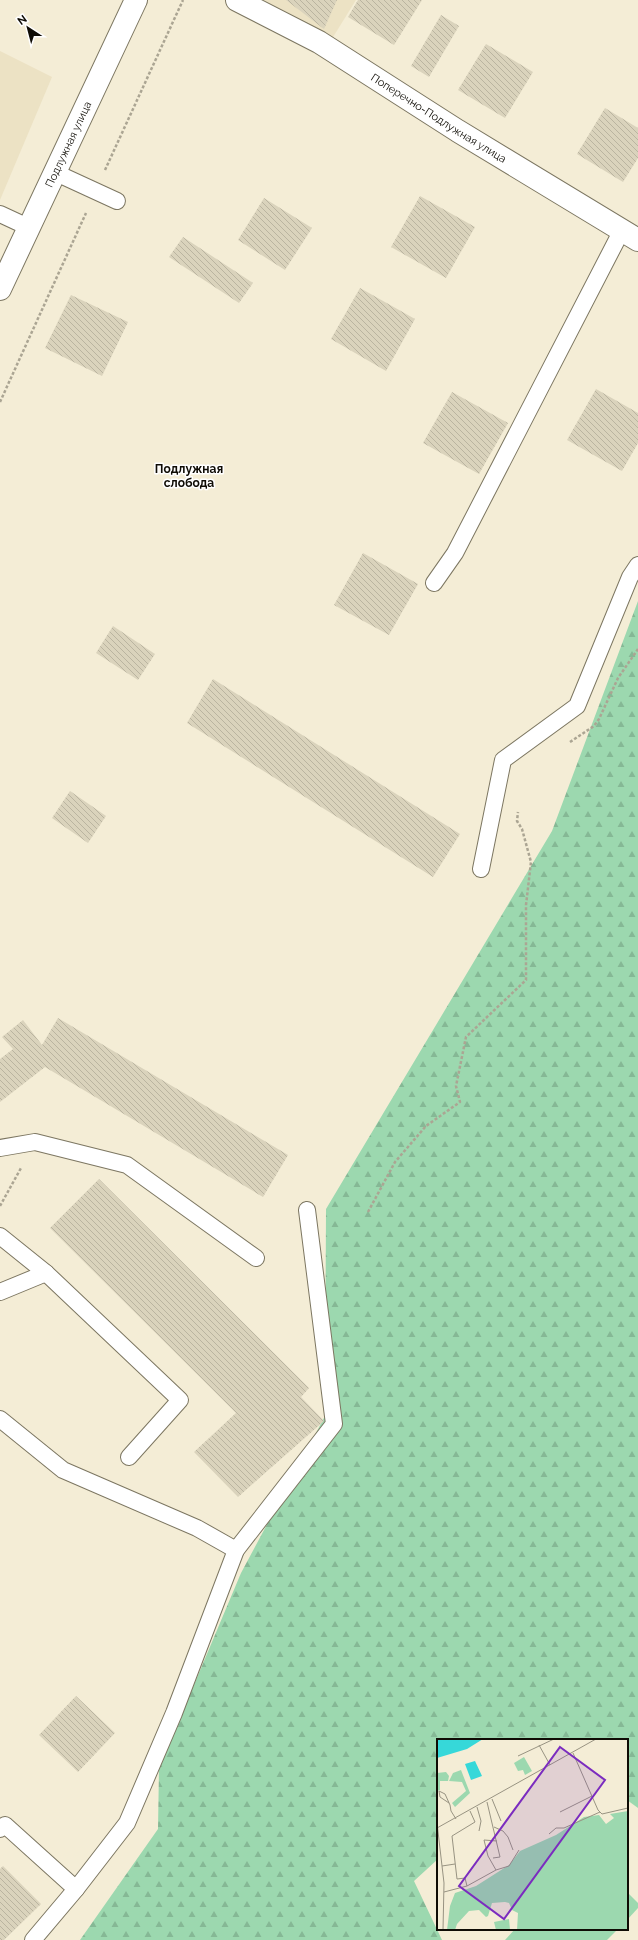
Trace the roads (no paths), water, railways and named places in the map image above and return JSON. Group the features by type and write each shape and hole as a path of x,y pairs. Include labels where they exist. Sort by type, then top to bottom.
{"street":[{"name":"Подлужная улица","path":"0,289 136,0"},
{"name":"Поперечно-Подлужная улица","path":"237,0 319,42 458,131 630,235"}],"lane":[{"path":"54,172 117,201"},
{"path":"0,214 28,227"},
{"path":"434,583 455,553 630,235"},
{"path":"481,869 503,760 577,706 630,577 638,565"},
{"path":"0,1148 36,1142 127,1165 256,1258"},
{"path":"33,1940 76,1889 127,1823 174,1713 236,1550 334,1424 307,1210"},
{"path":"0,1236 46,1273 180,1400 129,1457"},
{"path":"0,1292 46,1273"},
{"path":"0,1419 63,1470 197,1528 236,1550"},
{"path":"0,1829 5,1824 76,1889"}],"district":[{"name":"Подлужная слобода","path":"189,476"}]}
